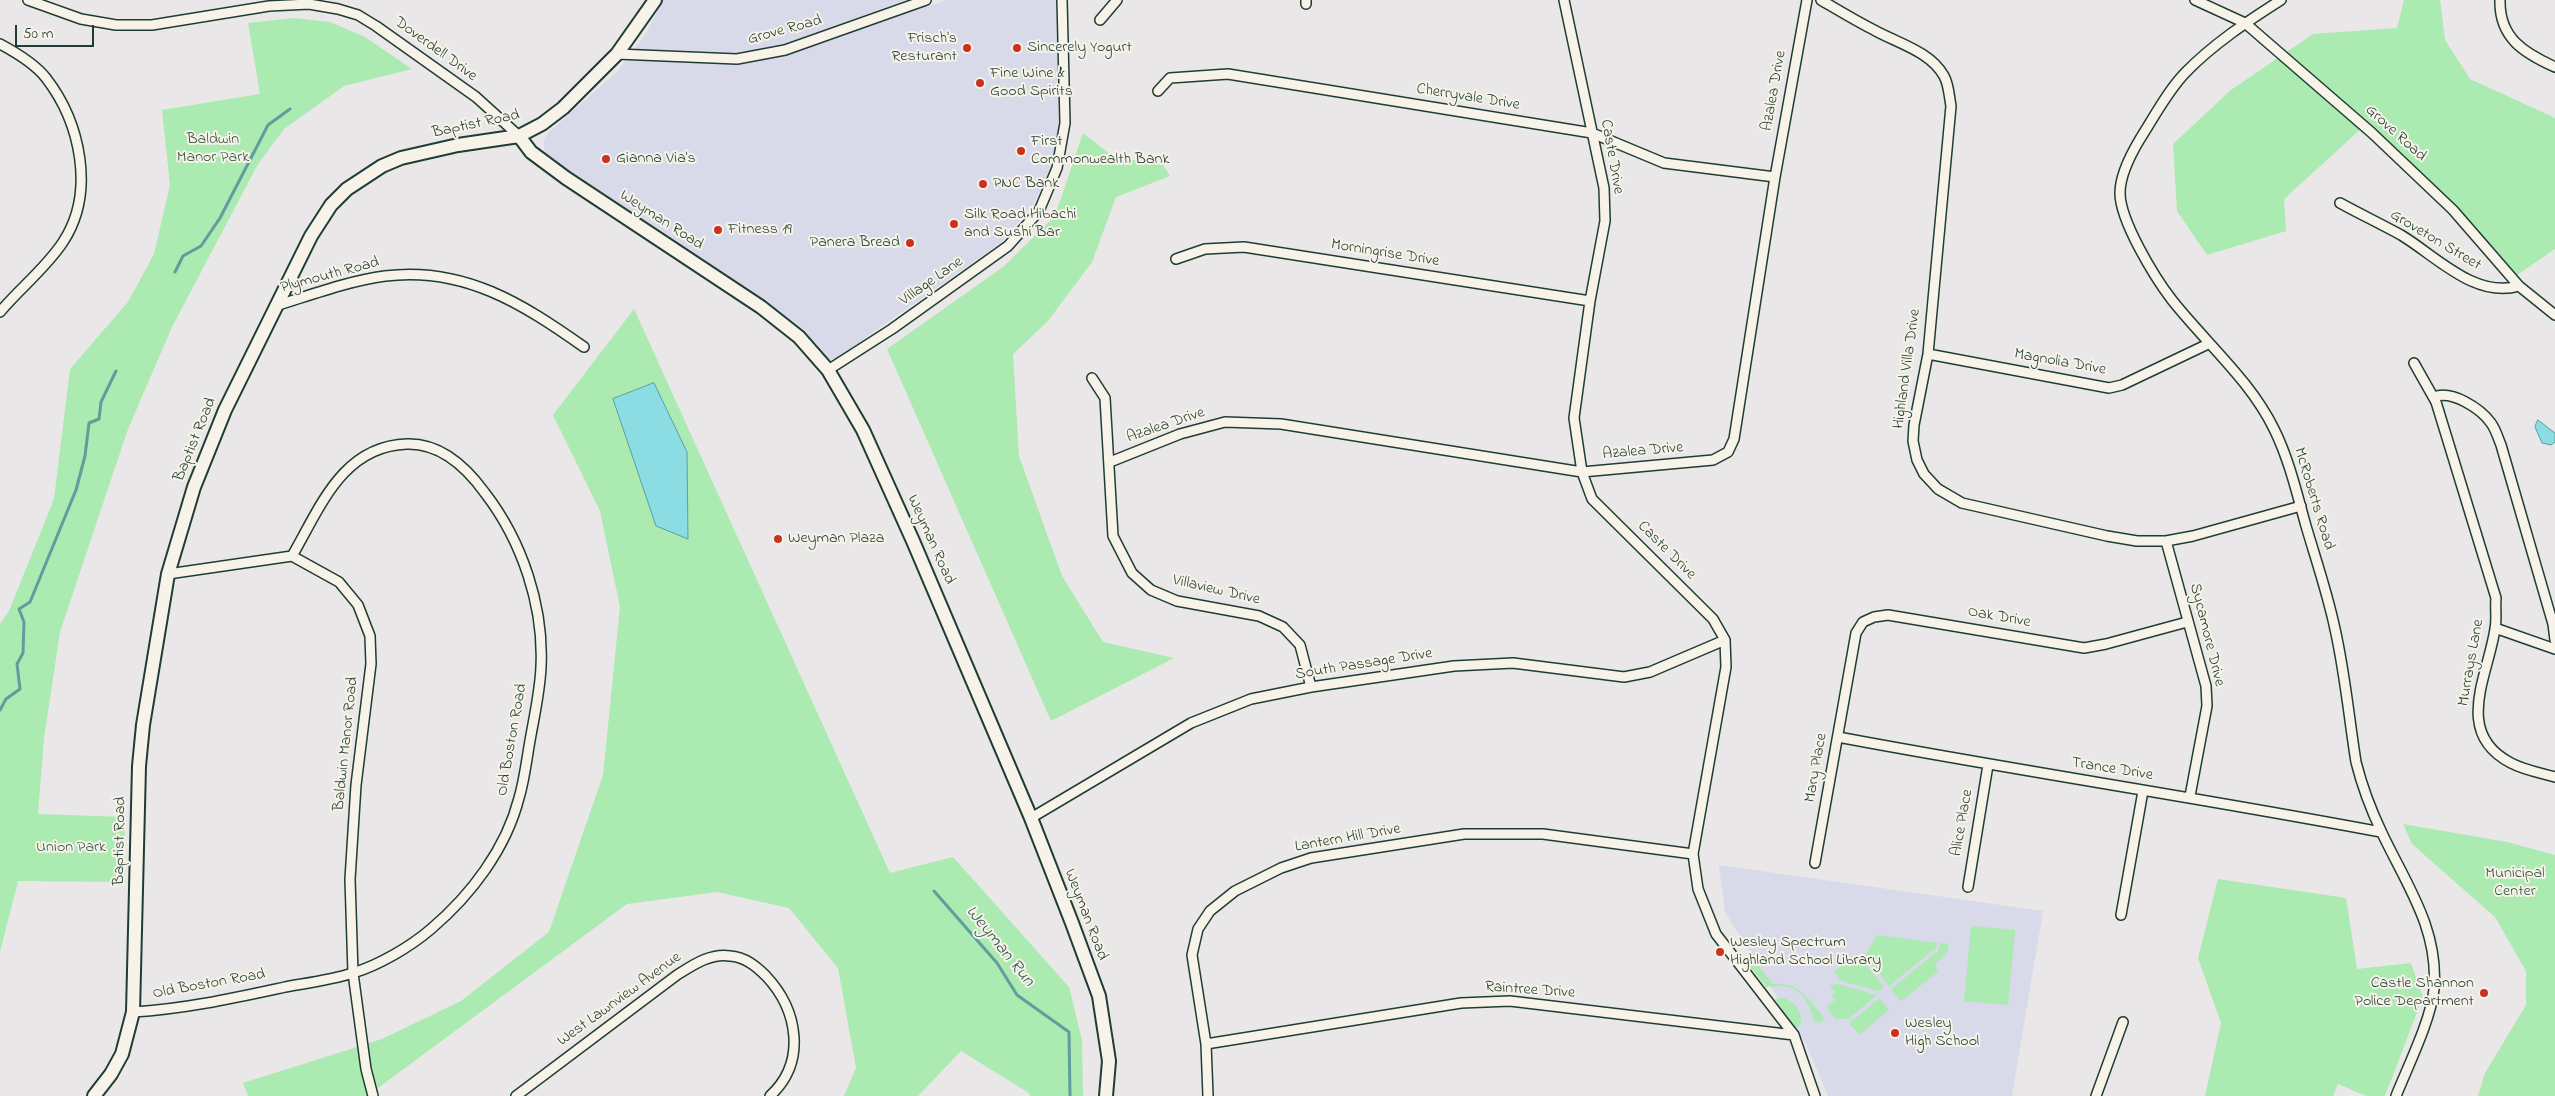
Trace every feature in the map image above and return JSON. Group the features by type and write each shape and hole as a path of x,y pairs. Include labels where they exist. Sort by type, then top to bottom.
{"main road":[{"name":"Baptist Road","path":"94,1096 108,1079 122,1054 133,1012 139,766 143,725 168,574 194,486 224,410 275,306 311,236 331,204 365,176 401,158 458,145 519,136 542,124 563,108 617,54 655,0"},
{"name":"Weyman Road","path":"519,136 531,152 566,178 761,307 799,337 828,370 863,430 913,541 1031,818 1099,996 1108,1061 1106,1096"}],"street":[{"name":"Doverdell Drive","path":"28,0 81,19 116,25 152,25 270,6 309,4 338,9 358,15 376,26 476,97 519,136"},
{"name":"Grove Road","path":"617,54 737,59 785,50 926,0"},
{"name":"Village Lane","path":"828,370 892,329 1008,246 1038,211 1057,168 1064,122 1062,0"},
{"path":"1100,20 1117,0"},
{"name":"Caste Drive","path":"1564,0 1604,188 1605,221 1590,301 1574,418 1582,472 1592,499 1713,619 1725,640 1726,667 1693,854 1698,889 1716,934 1794,1035 1815,1096"},
{"name":"Azalea Drive","path":"1110,462 1180,434 1225,422 1281,424 1582,472 1713,460 1728,452 1734,439 1775,177 1807,0"},
{"name":"Highland Villa Drive","path":"1820,0 1875,31 1912,48 1932,62 1943,76 1948,88 1951,106 1928,354 1914,425 1913,441 1917,460 1924,474 1938,489 1962,504 2107,536 2166,541 2192,536 2301,506"},
{"name":"Grove Road","path":"2195,0 2245,24 2416,174 2453,210 2519,286 2555,315"},
{"name":"McRoberts Road","path":"2281,0 2245,24 2187,71 2176,84 2136,147 2122,179 2120,193 2122,207 2155,276 2208,344 2250,390 2264,409 2276,432 2301,506 2335,629 2356,762 2381,832 2417,900 2427,928 2434,961 2434,990 2429,1010 2396,1096"},
{"path":"2500,0 2503,24 2510,36 2530,56 2555,67"},
{"path":"0,44 44,76 56,94 74,130 81,169 76,209 64,241 0,312"},
{"name":"Cherryvale Drive","path":"1158,92 1170,78 1228,74 1592,133 1664,163 1775,177"},
{"name":"Groveton Street","path":"2340,203 2401,236 2470,280 2497,289 2507,290 2519,286"},
{"name":"Morningrise Drive","path":"1176,259 1205,249 1244,247 1590,301"},
{"name":"Plymouth Road","path":"275,306 358,281 386,276 420,275 447,279 505,296 537,314 584,347"},
{"name":"Magnolia Drive","path":"1928,354 2108,388 2122,385 2208,344"},
{"name":"Murrays Lane","path":"2414,363 2434,397 2496,598 2495,628 2478,706 2478,721 2483,737 2495,752 2512,764 2555,777"},
{"name":"Villaview Drive","path":"1092,378 1104,398 1110,462 1113,536 1132,572 1151,590 1177,601 1259,616 1283,627 1300,645 1311,687"},
{"path":"2434,397 2442,394 2454,396 2485,416 2493,426 2501,445 2553,624 2555,640"},
{"name":"Old Boston Road","path":"133,1012 176,1009 353,973 387,957 432,928 472,888 489,864 506,834 519,799 538,697 541,640 531,585 511,535 493,504 465,470 439,451 425,446 407,444 389,447 368,454 349,466 334,483 292,556"},
{"name":"Sycamore Drive","path":"2166,541 2206,686 2207,706 2190,796"},
{"path":"168,574 292,556"},
{"name":"Baldwin Manor Road","path":"292,556 338,582 358,605 370,636 371,664 356,785 350,879 353,973 366,1069 373,1096"},
{"name":"Oak Drive","path":"1847,678 1856,633 1863,622 1874,617 1888,615 2084,648 2106,644 2187,622"},
{"path":"2495,628 2555,649"},
{"name":"South Passage Drive","path":"1031,818 1191,723 1251,699 1311,687 1454,666 1513,663 1624,676 1650,672 1725,640"},
{"name":"Mary Place","path":"1815,863 1847,678"},
{"name":"Trance Drive","path":"1838,737 2143,791 2190,796 2381,832"},
{"name":"Alice Place","path":"1968,887 1988,765"},
{"path":"2121,914 2143,791"},
{"name":"Lantern Hill Drive","path":"1208,1096 1206,1044 1192,955 1198,929 1210,911 1235,891 1281,868 1310,858 1464,834 1543,834 1693,854"},
{"name":"West Lawnview Avenue","path":"516,1096 677,975 696,963 714,956 730,956 746,960 759,969 774,984 784,1000 795,1035 794,1055 787,1076 770,1096"},
{"name":"Raintree Drive","path":"1206,1044 1461,1003 1510,1001 1794,1035"},
{"path":"2096,1096 2123,1022"}],"shaded area":[{"path":"663,0 924,0 927,7 947,0 1056,0 1059,127 1054,165 1033,205 1002,242 835,359 829,360 774,311 735,282 566,171 549,159 544,150 544,140 549,132 617,72 646,34"},
{"path":"1719,865 2043,911 2012,1096 1828,1096 1806,1044 1725,912"}],"green space":[{"path":"2404,0 2440,0 2445,40 2470,79 2555,118 2555,249 2517,275 2364,126 2284,199 2286,231 2207,255 2177,211 2173,144 2231,90 2313,34 2397,28"},
{"name":"Baldwin Manor Park","path":"293,18 330,22 365,37 412,69 344,86 284,129 258,164 172,327 128,429 60,632 44,738 38,814 125,817 124,882 18,881 0,952 0,624 9,611 54,499 70,369 128,302 154,254 170,185 162,110 260,94 248,23"},
{"path":"1083,133 1115,158 1162,163 1170,176 1116,197 1092,262 1048,321 1013,354 1019,456 1062,576 1103,642 1174,658 1051,721 887,349 1003,267 1055,216"},
{"path":"634,309 890,873 953,857 1069,987 1082,1040 1083,1096 1030,1096 1029,1093 961,1051 918,1096 844,1096 856,1068 838,968 789,908 717,892 627,904 367,1096 248,1096 243,1083 382,1039 461,1001 549,932 603,775 620,607 600,511 553,415"},
{"name":"Municipal Center","path":"2403,824 2507,842 2555,855 2555,1096 2478,1096 2485,1073 2526,1005 2526,971 2495,917 2412,844"},
{"path":"2218,879 2346,898 2357,969 2411,963 2423,997 2385,1096 2366,1096 2338,1084 2333,1096 2205,1096 2221,1023 2198,958"},
{"path":"1971,926 2015,930 2008,1005 1964,1001"},
{"path":"1877,935 1937,943 1936,948 1889,986 1867,958 1866,954"},
{"path":"1940,943 1949,944 1947,953 1935,964 1938,972 1901,1001 1891,989 1939,950"},
{"path":"1756,953 1763,955 1755,961 1772,984 1789,986 1803,993 1825,1019 1821,1022 1813,1021 1808,1003 1796,990 1782,986 1768,986 1767,988 1746,962 1746,957"},
{"path":"1857,954 1884,987 1878,991 1842,981 1834,972"},
{"path":"1838,984 1877,995 1848,1019 1836,1019 1827,1007 1835,1000 1832,995 1835,992 1830,985"},
{"path":"1783,998 1792,1002 1801,1014 1800,1024 1797,1028 1794,1028 1775,999"},
{"path":"1880,998 1889,1010 1859,1035 1849,1023"}],"water":[{"path":"654,383 687,452 688,539 656,526 613,399"},
{"path":"2538,420 2555,433 2555,442 2551,445 2542,443 2535,427"}],"waterway":[{"path":"175,272 183,256 201,246 220,218 268,125 290,109"},
{"path":"0,710 6,699 20,689 17,664 23,653 24,622 19,609 30,602 76,490 85,456 89,423 99,419 101,402 116,371"},
{"name":"Weyman Run","path":"934,891 997,963 1017,995 1069,1032 1070,1096"}],"place":[{"name":"Frisch's Resturant","path":"967,48"},
{"name":"Sincerely Yogurt","path":"1017,48"},
{"name":"Fine Wine & Good Spirits","path":"980,83"},
{"name":"First Commonwealth Bank","path":"1021,151"},
{"name":"Gianna Via's","path":"606,159"},
{"name":"PNC Bank","path":"983,184"},
{"name":"Silk Road Hibachi and Sushi Bar","path":"954,224"},
{"name":"Fitness 19","path":"718,230"},
{"name":"Panera Bread","path":"910,243"},
{"name":"Weyman Plaza","path":"778,539"},
{"name":"Wesley Spectrum Highland School Library","path":"1720,952"},
{"name":"Castle Shannon Police Department","path":"2484,993"},
{"name":"Wesley High School","path":"1895,1033"}],"park label":[{"name":"Union Park","path":"71,848"}]}
